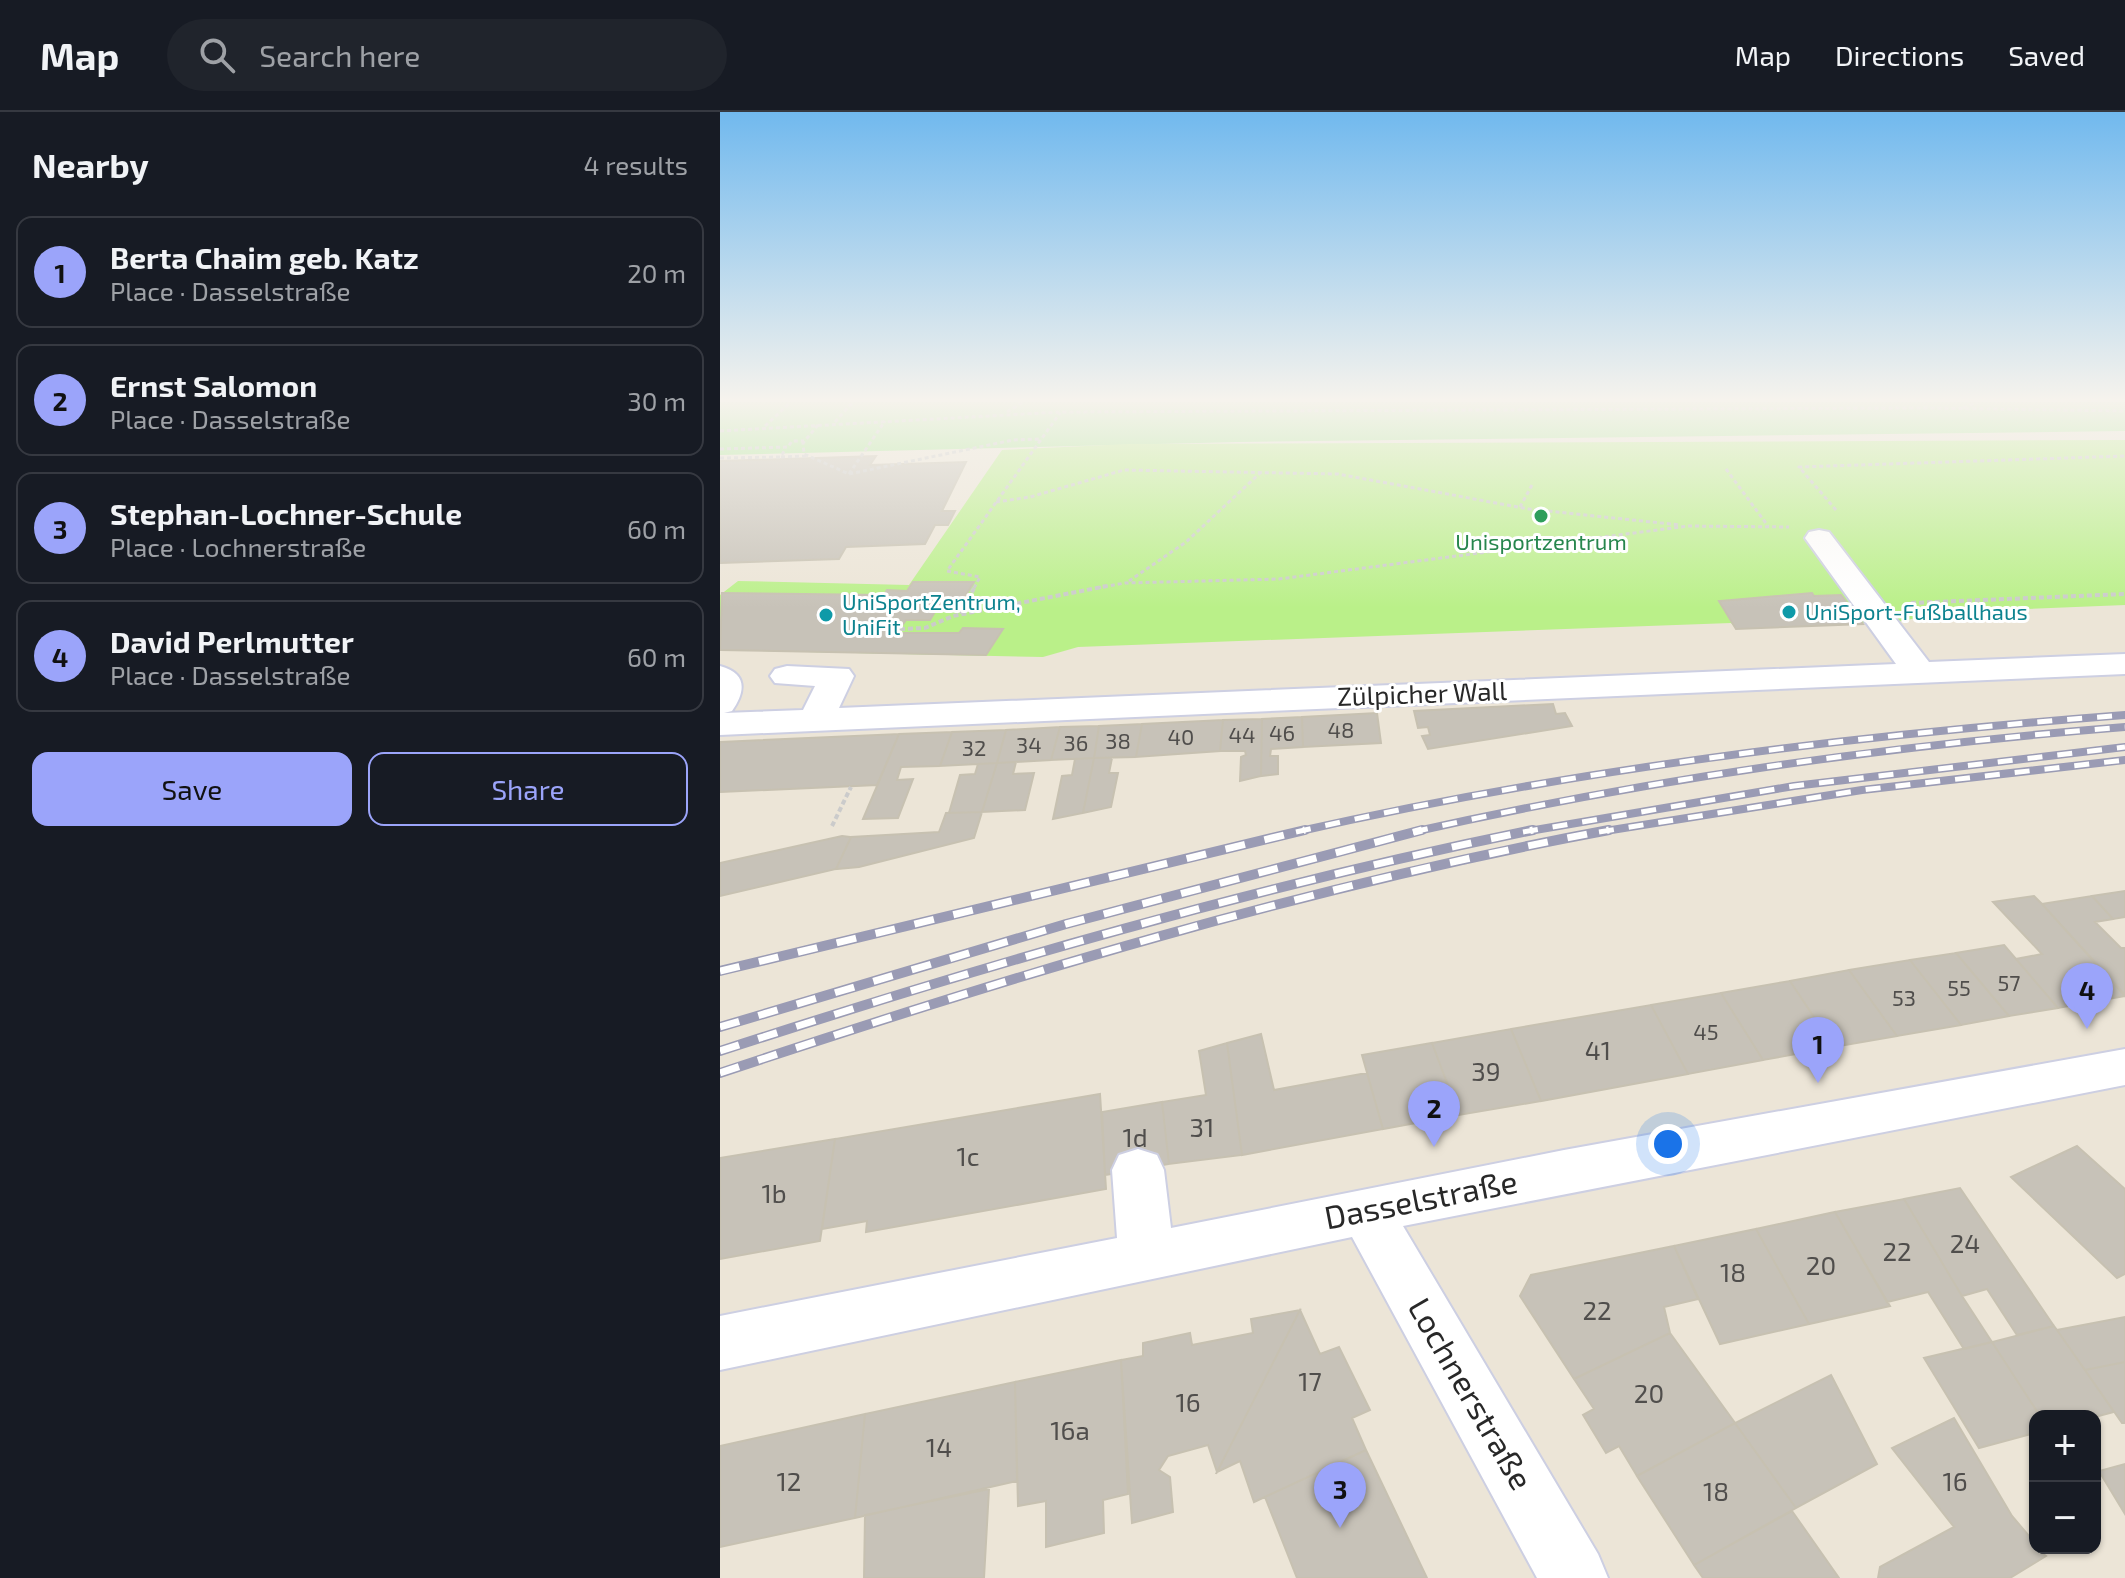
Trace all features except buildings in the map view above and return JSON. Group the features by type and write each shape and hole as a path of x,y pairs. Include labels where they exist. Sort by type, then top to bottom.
{"street":[{"path":"1828,525 1920,673"},
{"name":"Zülpicher Wall","path":"720,724 2125,664"},
{"path":"720,676 725,679 726,695 720,704"},
{"path":"787,676 837,676 816,720"},
{"name":"Dasselstraße","path":"720,1343 1365,1210 2116,1079"},
{"path":"1138,1170 1146,1257"},
{"name":"Lochnerstraße","path":"1365,1210 1574,1578"}],"path":[{"path":"841,470 849,474 866,470"},
{"path":"849,474 851,470"},
{"path":"961,614 980,577 947,571 1019,470"},
{"path":"996,502 1030,497 1123,470"},
{"path":"1143,470 1354,476 1520,507 1688,526 1800,528 1828,525 1801,470"},
{"path":"1727,470 1768,527"},
{"path":"1125,583 1186,542 1260,473"},
{"path":"1520,507 1532,485"},
{"path":"900,629 925,628 961,614 1125,583 1229,583 1324,575 1688,526"},
{"path":"1145,571 1149,578 1164,583"},
{"path":"1904,592 1913,603 2125,594"},
{"path":"832,826 851,787"}],"green space":[{"name":"Unisportzentrum","path":"988,470 2125,470 2125,605 1931,613 1905,621 1736,629 1731,623 1078,647 1043,657 720,650 720,595 738,581 909,585"}],"railway":[{"path":"1302,831 1501,791 1708,758 1916,733 2125,715"},
{"path":"1421,830 1678,780 1945,744 2125,727"},
{"path":"1526,831 1794,786 2125,747"},
{"path":"1600,832 1862,790 2125,760"},
{"path":"720,1027 1066,924 1421,830"},
{"path":"1413,832 1421,830"},
{"path":"1526,831 1533,830"},
{"path":"1600,832 1609,830"},
{"path":"720,971 1302,831"},
{"path":"1296,832 1302,831"},
{"path":"720,1051 1124,929 1327,876 1526,831"},
{"path":"720,1073 939,1002 1160,936 1384,878 1600,832"}],"place":[{"name":"Unisportzentrum","path":"1541,516"},
{"name":"UniSport-Fußballhaus","path":"1789,612"},
{"name":"UniSportZentrum, UniFit","path":"826,615"},
{"name":"David Perlmutter","path":"2087,1029"},
{"name":"Berta Chaim geb. Katz","path":"1818,1083"},
{"name":"Ernst Salomon","path":"1434,1147"},
{"name":"Stephan-Lochner-Schule","path":"1340,1528"}]}
